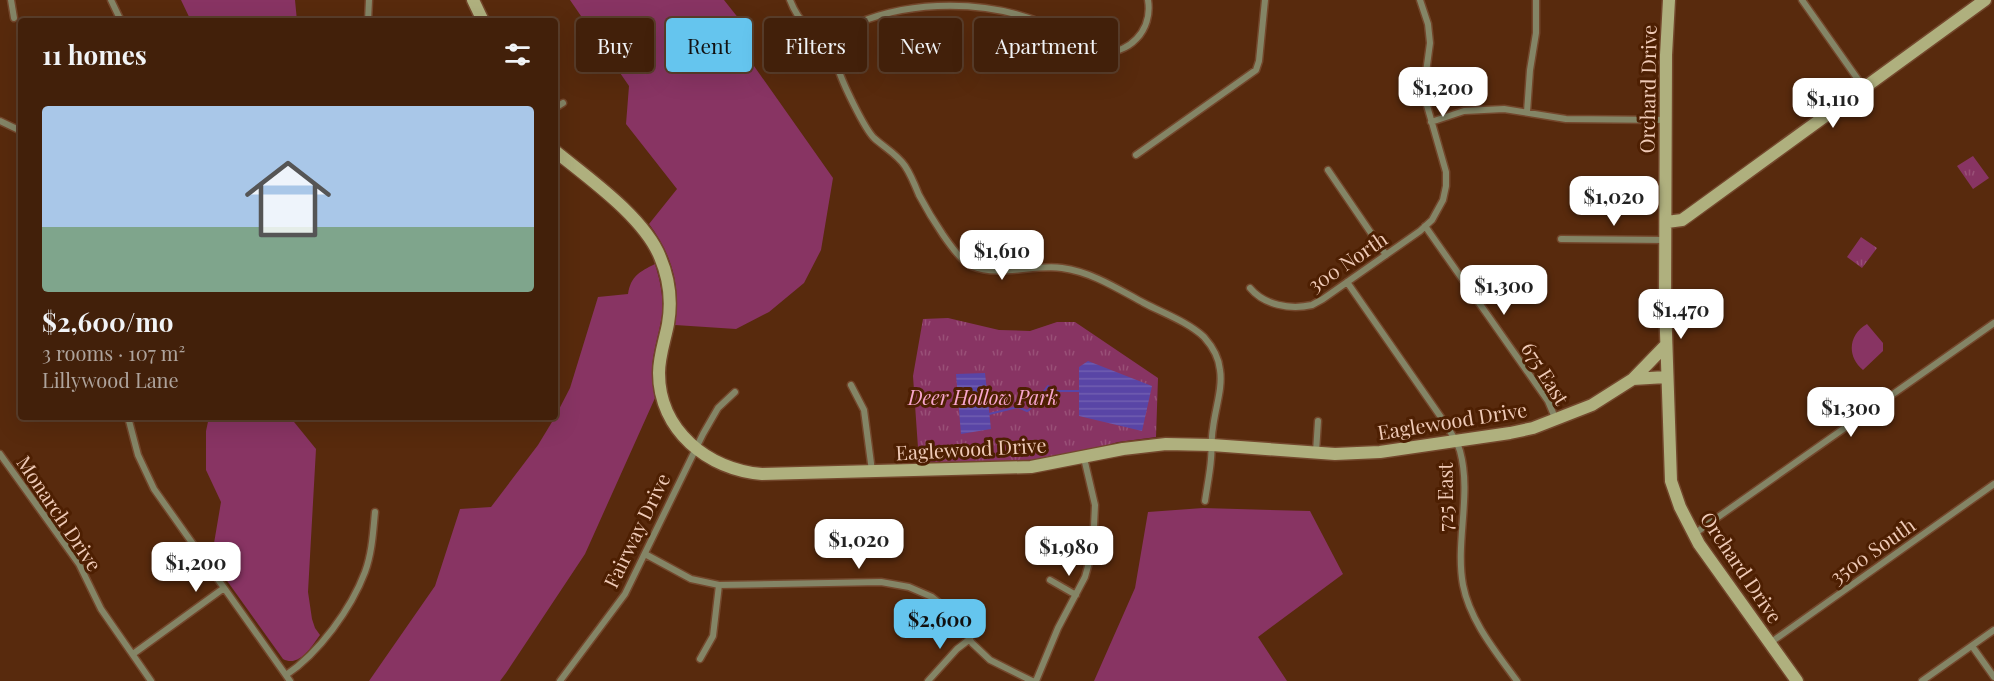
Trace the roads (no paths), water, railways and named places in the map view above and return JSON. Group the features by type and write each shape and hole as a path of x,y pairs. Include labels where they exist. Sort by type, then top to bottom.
{"main road":[{"path":"473,0 482,18"},
{"name":"Orchard Drive","path":"1669,0 1666,120 1666,377 1671,481 1680,507 1694,535 1797,681"},
{"path":"1667,222 1682,220 1983,1"},
{"name":"Eaglewood Drive","path":"558,154 631,215 655,246 666,274 669,293 668,324 659,363 661,394 674,425 695,449 720,465 751,473 1031,467 1146,445 1212,445 1316,453 1373,453 1510,433 1556,420 1592,405 1633,379 1666,377"},
{"path":"1633,379 1666,345"}],"street":[{"path":"11,0 14,18"},
{"path":"111,0 120,18"},
{"path":"368,18 369,0"},
{"path":"790,0 800,18"},
{"path":"867,19 905,3 957,1 994,5 1033,18 1086,48 1104,52 1121,50 1138,38 1148,21 1148,0"},
{"path":"1136,155 1256,70 1266,0"},
{"name":"300 North","path":"1250,288 1259,298 1267,302 1306,306 1317,302 1425,226 1436,213 1443,200 1445,165 1425,96 1429,33 1420,0"},
{"path":"1527,112 1536,33 1536,0"},
{"path":"1802,0 1864,88"},
{"path":"839,72 868,130 905,166 926,208 963,261 985,270 1053,267 1089,274 1190,328 1213,348 1220,369 1220,384 1212,432 1205,501"},
{"path":"558,106 563,103"},
{"path":"1431,122 1472,110 1504,109 1576,119 1666,120"},
{"path":"0,121 18,130"},
{"path":"1328,170 1386,255"},
{"name":"675 East","path":"1425,226 1548,401 1556,420"},
{"path":"1562,239 1666,240"},
{"name":"725 East","path":"1347,282 1445,423 1460,451 1464,502 1460,561 1463,587 1473,614 1484,634 1517,681"},
{"path":"1694,535 1994,322"},
{"path":"851,385 864,410 872,471"},
{"name":"Fairway Drive","path":"560,681 625,594 695,449 718,408 735,392"},
{"path":"129,420 138,455 154,489 288,678 314,653 356,593 365,573 371,550 375,512"},
{"path":"1316,453 1318,421"},
{"name":"Monarch Drive","path":"0,454 79,564 97,603 151,681"},
{"path":"645,554 691,579 719,585 895,583 917,590 939,602 990,660 1034,681 1091,559 1095,527 1093,495 1084,458"},
{"name":"3500 South","path":"1770,643 1994,484"},
{"path":"1050,580 1076,595"},
{"path":"700,659 713,636 719,585"},
{"path":"133,654 224,588"},
{"path":"1922,681 1994,630"},
{"path":"928,681 957,649 970,639"},
{"path":"1972,646 1994,677"}],"waterway":[{"path":"989,414 1018,407 1027,411 1048,386 1057,391 1080,391"}],"park label":[{"name":"Deer Hollow Park","path":"983,396"}]}
